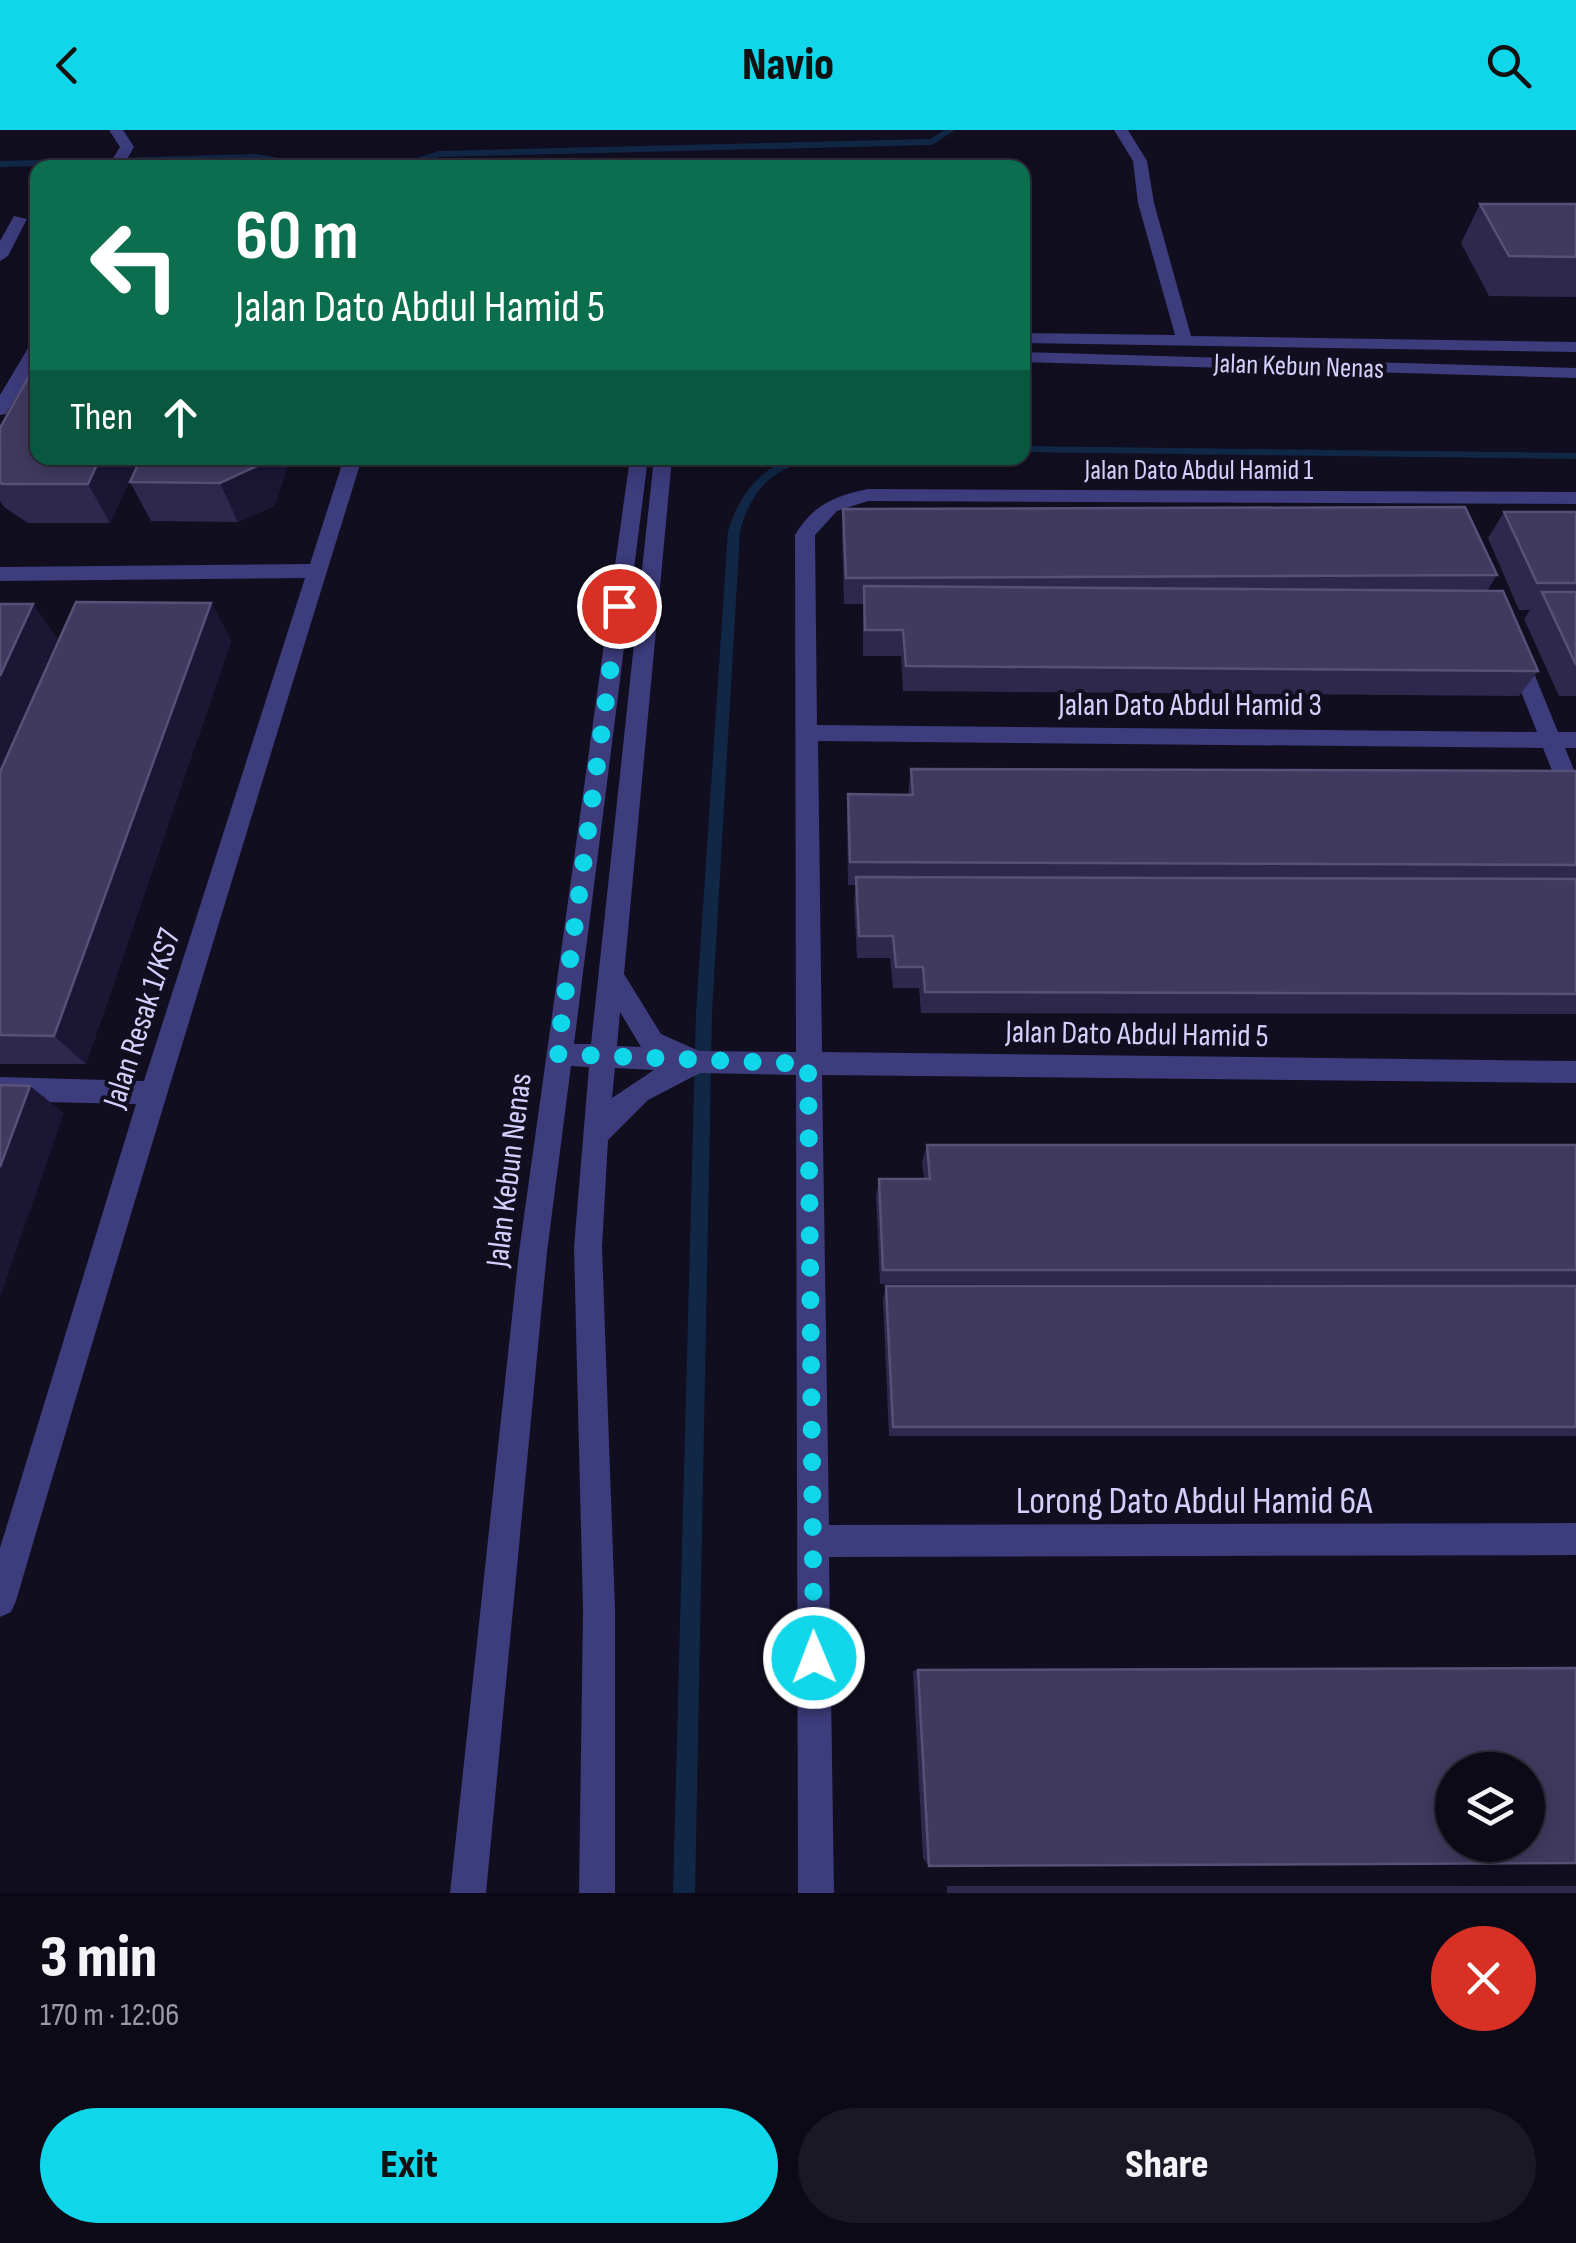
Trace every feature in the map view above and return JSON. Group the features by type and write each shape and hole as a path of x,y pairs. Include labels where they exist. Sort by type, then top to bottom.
{"street":[{"path":"116,130 128,147 119,160"},
{"path":"1121,130 1140,161 1146,202 1184,339"},
{"path":"0,218 30,219"},
{"path":"0,256 19,218"},
{"name":"Jalan Kebun Nenas","path":"1030,338 1576,347"},
{"path":"1142,339 1149,361"},
{"name":"Jalan Kebun Nenas","path":"1030,357 1576,373"},
{"path":"0,410 30,359"},
{"name":"Jalan Resak 1/KS7","path":"0,1601 350,465"},
{"name":"Jalan Kebun Nenas","path":"468,1893 557,1054 638,465"},
{"path":"597,1893 600,1610 588,1247 595,1136 662,465"},
{"name":"Jalan Dato Abdul Hamid 1","path":"804,733 805,536 824,508 868,495 1457,507 1576,498"},
{"path":"0,574 320,571"},
{"path":"1509,636 1576,803"},
{"path":"804,733 816,1893"},
{"name":"Jalan Dato Abdul Hamid 3","path":"804,733 1576,740"},
{"name":"Jalan Dato Abdul Hamid 5","path":"612,977 652,1042 709,1062 1576,1072"},
{"path":"557,1054 709,1062"},
{"name":"Jalan Dato Abdul Hamid 5","path":"595,1136 614,1109 648,1084 709,1062"},
{"path":"0,1088 154,1092"},
{"name":"Lorong Dato Abdul Hamid 6A","path":"813,1541 1576,1539"}],"building":[{"path":"1480,204 1576,204 1576,257 1509,256"},
{"path":"30,374 30,465 97,465 88,484 2,484 0,428"},
{"path":"138,465 257,465 220,483 130,482"},
{"path":"1465,507 1497,575 846,578 843,509"},
{"path":"1504,512 1576,512 1576,583 1537,583"},
{"path":"864,586 1503,591 1538,671 906,666 903,630 865,630"},
{"path":"1542,592 1576,592 1576,665"},
{"path":"76,602 211,603 54,1036 0,1035 0,772"},
{"path":"0,604 33,604 0,676"},
{"path":"911,769 1576,771 1576,865 850,862 848,794 913,795"},
{"path":"856,877 1576,879 1576,994 925,992 923,967 896,967 893,936 859,936"},
{"path":"0,1085 30,1086 0,1167"},
{"path":"927,1145 1576,1145 1576,1270 883,1270 879,1179 930,1179"},
{"path":"886,1286 1576,1286 1576,1427 893,1427"},
{"path":"1576,1668 1576,1863 929,1866 918,1670"}],"waterway":[{"path":"417,160 439,154 932,142 951,130"},
{"path":"146,160 277,160"},
{"path":"0,164 30,163"},
{"path":"1030,449 1576,456"},
{"path":"684,1893 704,1013 734,531 750,493 767,475 784,465"}],"route":[{"path":"619,606 557,1054 808,1064 814,1658"}]}
